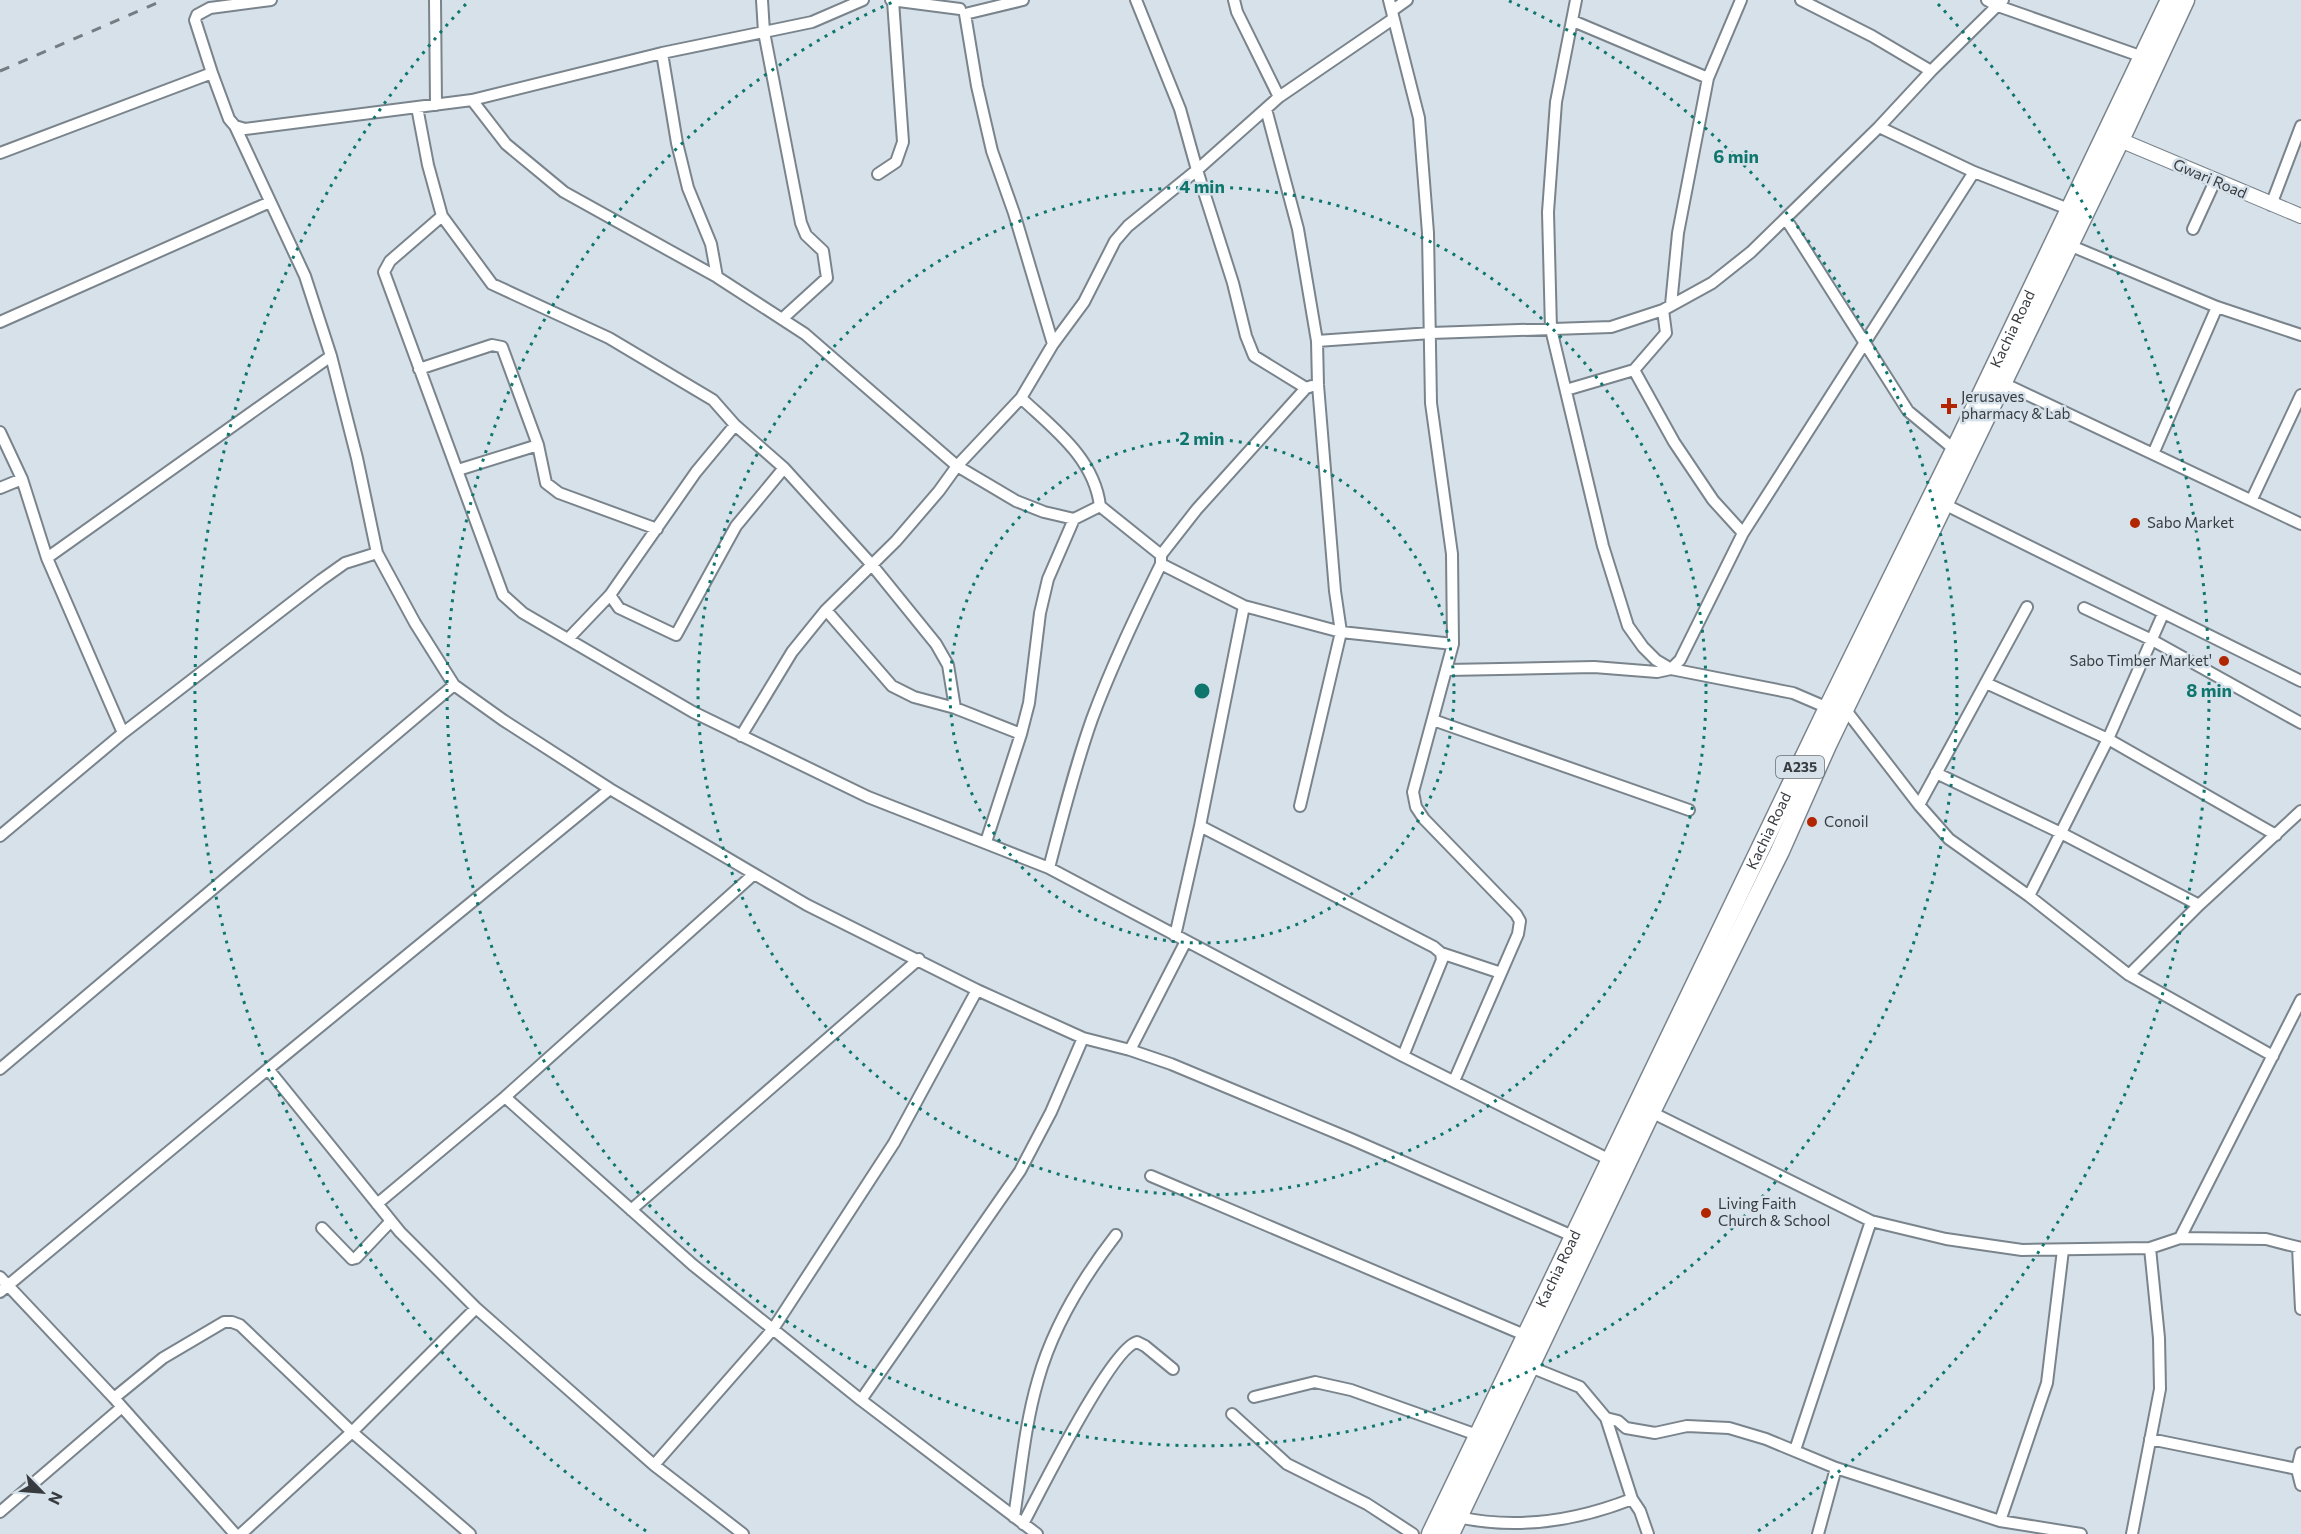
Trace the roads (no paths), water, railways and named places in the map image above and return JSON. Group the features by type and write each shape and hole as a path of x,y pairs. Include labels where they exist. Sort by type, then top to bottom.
{"highway":[{"name":"Kachia Road","path":"1431,1534 1612,1161 1836,709 1955,450 2170,0"},
{"name":"Kachia Road","path":"1836,709 1944,504 2185,0"},
{"name":"Kachia Road","path":"1450,1534 1528,1366 1780,851 1820,742"}],"street":[{"path":"271,0 210,9 197,15 195,20 229,119 235,126 304,276 331,356 357,458 377,553 415,622 454,685 503,720 610,789 807,905 977,990 1083,1038 1130,1050 1171,1064 1351,1139 1575,1238"},
{"path":"435,0 436,105"},
{"path":"762,0 764,32 801,223 806,236 823,251 827,278 782,319"},
{"path":"235,126 245,129 472,100 662,54 812,22 863,0"},
{"path":"878,174 896,162 903,142 892,0 961,8 1023,0"},
{"path":"1136,0 1179,109 1233,283 1246,336 1254,356 1306,388"},
{"path":"1234,0 1237,12 1279,97"},
{"path":"741,736 792,652 826,610 910,525 957,466 1022,398 1053,344 1084,302 1115,242 1128,226 1197,170 1279,97 1407,0"},
{"path":"1576,0 1556,102 1549,201 1551,329 1603,546 1629,626 1643,647 1656,660 1671,669 1793,693 1836,709 1948,839 2029,896 2129,975 2273,1056"},
{"path":"1566,390 1634,370 1666,333 1667,307 1678,233 1708,78 1741,0"},
{"path":"1801,0 1872,36 1931,71"},
{"path":"1987,0 2143,57"},
{"path":"1317,341 1431,333 1611,327 1667,307 1712,283 1751,252 1879,128 1931,71 2000,3"},
{"path":"961,8 992,151 1014,213 1053,344"},
{"path":"1392,10 1419,118 1428,233 1431,403 1452,554 1453,644 1448,670 1413,792 1416,807 1424,819 1516,914 1520,921 1518,934 1454,1081"},
{"path":"1573,21 1708,78"},
{"path":"662,54 677,143 688,188 711,244 717,277"},
{"path":"0,153 213,72"},
{"path":"472,100 507,144 564,192 717,277 805,334 957,466 1016,501 1044,512 1074,519 1100,506"},
{"path":"417,107 428,165 442,216 492,284 609,338 713,400 735,425 784,468 872,565 936,644 948,665 955,708"},
{"path":"1266,109 1298,229 1317,341 1318,385 1335,591 1341,632 1300,806"},
{"path":"2271,205 2301,126"},
{"path":"1879,128 1974,172 2071,210"},
{"name":"Gwari Road","path":"2120,140 2301,216"},
{"path":"1448,670 1594,667 1658,672 1671,669 1680,660 1743,532 1974,172"},
{"path":"2193,229 2215,181"},
{"path":"0,322 270,202"},
{"path":"442,216 390,261 384,268 385,279 503,595 524,613 693,712 868,797 1049,868 1403,1056 1612,1161"},
{"path":"1786,219 1908,411 1955,450"},
{"path":"2069,245 2217,307 2301,335"},
{"path":"2153,454 2217,307"},
{"path":"419,369 492,345 502,347 538,445 546,483 559,493 657,529"},
{"path":"47,558 331,356"},
{"path":"1634,370 1674,442 1713,500 1743,532"},
{"path":"2003,383 2301,524"},
{"path":"1049,868 1092,720 1124,639 1161,560 1197,508 1306,388 1318,385"},
{"path":"2253,500 2301,395"},
{"path":"1022,398 1076,451 1098,491 1100,506 1161,560 1244,606 1341,632 1453,644"},
{"path":"568,639 610,595 696,472 735,425"},
{"path":"0,432 21,479 47,558 123,733"},
{"path":"458,470 538,445"},
{"path":"610,595 619,608 676,635 736,526 784,468"},
{"path":"0,488 21,479"},
{"path":"1944,504 2301,681"},
{"path":"986,842 1029,703 1040,613 1048,579 1074,519"},
{"path":"0,836 123,733 337,569 345,563 377,553"},
{"path":"1175,936 1200,826 1244,606"},
{"path":"1919,805 2027,607"},
{"path":"2084,608 2152,639 2301,723"},
{"path":"826,610 892,686 914,698 955,708 1021,734"},
{"path":"2029,896 2108,740 2163,614"},
{"path":"1986,683 2108,740 2276,835"},
{"path":"0,1069 454,685"},
{"path":"1433,720 1689,810"},
{"path":"1936,773 2061,833 2199,905"},
{"path":"235,1534 118,1403 3,1285 610,789"},
{"path":"2129,975 2199,905 2301,811"},
{"path":"1200,826 1424,942 1441,953 1501,973"},
{"path":"377,1204 505,1097 754,874"},
{"path":"1130,1050 1186,941"},
{"path":"1403,1056 1442,960 1441,953"},
{"path":"631,1210 918,959"},
{"path":"654,1465 772,1329 894,1143 977,990"},
{"path":"2180,1238 2301,1000"},
{"path":"861,1400 1020,1171 1051,1112 1083,1038"},
{"path":"268,1069 391,1221 476,1308 654,1465 743,1534"},
{"path":"505,1097 693,1265 861,1400 1036,1534"},
{"path":"1651,1112 1872,1221 1946,1239 2022,1250 2150,1248 2180,1238 2266,1239 2299,1247 2301,1309"},
{"path":"1151,1176 1527,1336"},
{"path":"322,1228 352,1259 356,1258 391,1221"},
{"path":"1795,1450 1872,1221"},
{"path":"1014,1517 1038,1380 1059,1324 1088,1272 1116,1235"},
{"path":"2132,1534 2160,1389 2150,1248"},
{"path":"2000,1521 2047,1383 2063,1250"},
{"path":"241,1534 351,1432 476,1308"},
{"path":"0,1512 118,1403 163,1358 224,1322 232,1322 240,1325 351,1432 470,1534"},
{"path":"1023,1524 1080,1416 1121,1354 1131,1343 1137,1342 1145,1346 1173,1369"},
{"path":"1528,1366 1580,1387 1606,1418 1632,1499 1640,1510 1648,1534"},
{"path":"1254,1397 1315,1382 1351,1390 1480,1436"},
{"path":"1232,1414 1287,1464 1367,1504 1413,1534"},
{"path":"1606,1418 1618,1421 1626,1428 1654,1432 1687,1426 1729,1428 1766,1438 1836,1468 2000,1521 2081,1534"},
{"path":"2150,1439 2297,1469"},
{"path":"2301,1453 2297,1469 2301,1485"},
{"path":"1818,1534 1836,1468"},
{"path":"1458,1518 1477,1522 1513,1524 1556,1521 1602,1510 1632,1499"}],"railway":[{"path":"0,71 164,0"}],"place":[{"name":"Jerusaves pharmacy & Lab","path":"1949,406"},
{"name":"Sabo Market","path":"2135,523"},
{"name":"Sabo Timber Market'","path":"2224,661"},
{"name":"Conoil","path":"1812,822"},
{"name":"Living Faith Church & School","path":"1706,1213"}]}
